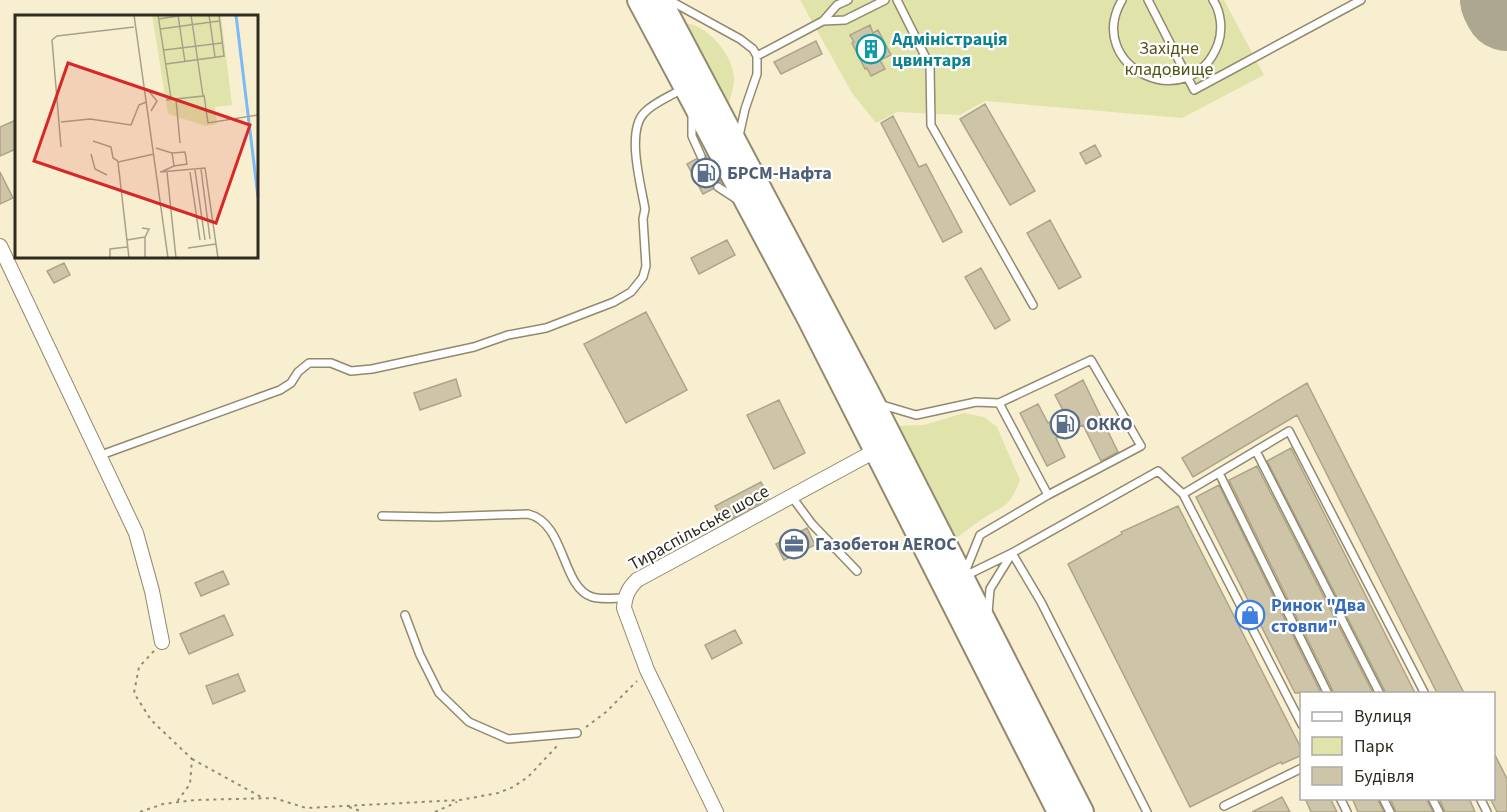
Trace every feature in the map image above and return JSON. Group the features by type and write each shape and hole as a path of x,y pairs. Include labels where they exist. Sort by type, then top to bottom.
{"highway":[{"path":"639,0 749,206 1059,812"},
{"path":"660,0 963,577 1082,812"}],"street":[{"path":"0,246 136,533 152,591 162,642"},
{"name":"Тираспільське шосе","path":"716,812 647,670 624,608 629,588 637,580 875,451"}],"lane":[{"path":"669,0 740,39 757,56 757,75 745,109 737,144"},
{"path":"757,56 824,21 837,5 848,0"},
{"path":"824,21 845,20 885,0"},
{"path":"897,0 930,66 931,125 1033,305"},
{"path":"1122,0 1113,26 1116,44 1124,60 1137,72 1153,79 1170,81 1188,77 1203,68 1214,54 1220,38 1221,20 1213,0"},
{"path":"1148,0 1194,90 1361,0"},
{"path":"101,455 280,390 291,383 298,372 309,363 331,363 351,371 372,369 474,347 508,335 546,328 623,298 638,285 646,266 645,209 635,138 638,122 653,106 689,94 692,136 701,156"},
{"path":"718,187 749,206"},
{"path":"872,402 916,414 976,402 999,403 1091,360 1141,446 1048,495 980,535 963,577"},
{"path":"999,403 1048,495"},
{"path":"1183,494 1289,431 1424,692"},
{"path":"1256,451 1379,692"},
{"path":"963,577 1012,553 1158,471 1183,494 1300,721"},
{"path":"1219,473 1328,692"},
{"path":"792,496 812,524 857,571"},
{"path":"382,516 528,514 536,516 549,527 580,589 594,598 625,598"},
{"path":"987,624 990,589 1012,553"},
{"path":"1012,553 1041,602 1147,812"},
{"path":"405,615 420,655 439,693 469,722 507,740 577,733"},
{"path":"1224,806 1300,769"}],"path":[{"path":"162,642 139,668 134,693 151,720 192,759 265,799"},
{"path":"140,812 163,804 195,800 274,798 306,808 460,800 498,793 528,777 560,744 606,712 647,670"},
{"path":"175,804 190,784 192,759"},
{"path":"435,812 460,800"},
{"path":"346,806 363,812"}],"green space":[{"name":"Західне кладовище","path":"800,0 1224,0 1264,75 1182,118 985,101 960,115 897,112 876,123 852,93"},
{"path":"683,23 692,24 710,35 724,51 733,70 734,79 728,107"},
{"path":"964,413 984,417 997,427 1020,480 1013,496 1005,505 954,540 894,426 924,425"}],"building":[{"name":"Адміністрація цвинтаря","path":"870,25 873,33 878,30 891,55 880,60 885,69 871,76 867,68 865,69 850,35"},
{"path":"816,41 822,54 781,74 774,62"},
{"path":"985,104 1035,191 1010,205 960,119"},
{"path":"893,116 919,167 926,164 962,232 943,242 881,123"},
{"path":"15,120 15,149 0,156 0,127"},
{"path":"1095,145 1101,156 1086,164 1080,153"},
{"name":"БРСМ-Нафта","path":"706,155 721,182 715,182 713,189 703,194 687,164 696,159 703,161"},
{"path":"0,172 13,198 0,204"},
{"path":"1050,220 1081,277 1059,289 1027,233"},
{"path":"727,240 735,255 699,274 691,258"},
{"path":"64,263 70,275 54,283 47,271"},
{"path":"981,268 1010,320 995,329 965,277"},
{"path":"646,312 687,390 626,423 584,344"},
{"path":"456,379 461,396 420,410 414,393"},
{"name":"ОККО","path":"1083,380 1118,452 1101,461 1083,425 1056,438 1065,457 1047,466 1020,413 1038,404 1048,423 1065,414 1055,395"},
{"path":"1307,383 1463,692 1436,692 1297,415 1193,477 1182,458"},
{"path":"779,400 805,453 774,469 747,415"},
{"path":"1291,448 1414,692 1385,692 1267,461"},
{"path":"1257,466 1372,692 1334,692 1229,480"},
{"path":"761,482 769,498 724,523 715,506"},
{"path":"1219,485 1321,692 1295,693 1196,497"},
{"path":"1178,506 1300,746 1300,756 1282,764 1281,762 1190,807 1068,564 1122,534 1121,532"},
{"path":"807,528 815,545 784,560 776,544"},
{"path":"223,571 229,584 201,596 195,583"},
{"path":"224,615 233,635 189,654 180,634"},
{"path":"735,630 742,643 712,659 705,645"},
{"path":"238,674 245,691 213,704 206,686"},
{"path":"1495,755 1507,779 1507,812 1497,812 1491,800 1495,800"},
{"path":"1282,797 1290,812 1252,812"},
{"path":"1306,800 1331,800 1337,812 1311,812"},
{"path":"1353,800 1378,800 1384,812 1358,812"},
{"path":"1391,800 1427,800 1433,812 1396,812"},
{"path":"1440,800 1470,800 1475,812 1445,812"}],"runway":[{"path":"1503,0 1507,8"}],"place":[{"name":"Адміністрація цвинтаря","path":"871,49"},
{"name":"БРСМ-Нафта","path":"706,173"},
{"name":"ОККО","path":"1065,424"},
{"name":"Газобетон AEROC","path":"794,544"},
{"name":"Ринок \"Два стовпи\"","path":"1250,615"}]}
